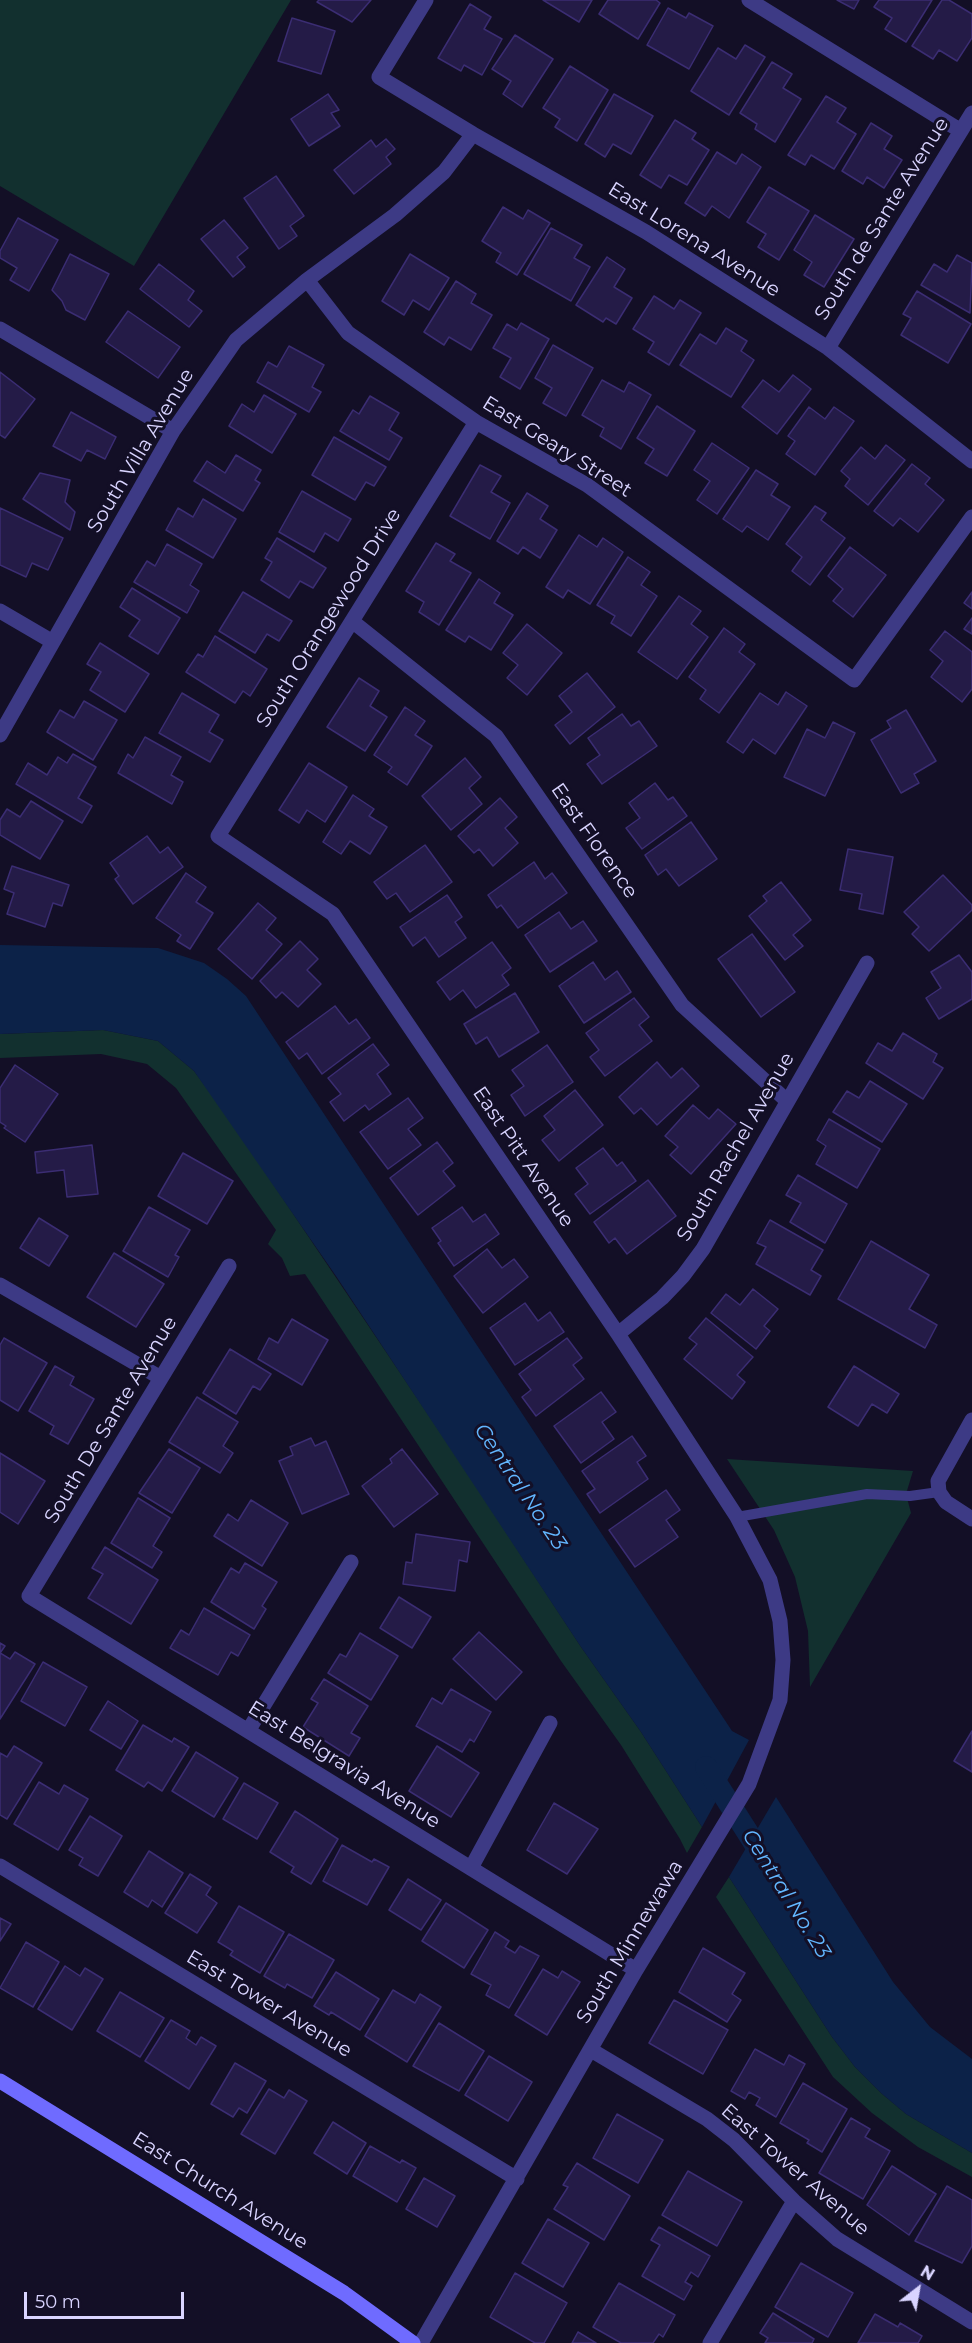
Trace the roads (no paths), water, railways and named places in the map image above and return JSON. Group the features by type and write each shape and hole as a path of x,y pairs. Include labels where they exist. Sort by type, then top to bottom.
{"street":[{"name":"East Lorena Avenue","path":"426,0 379,77 473,134 646,232 828,348 972,461"},
{"path":"749,0 961,131"},
{"name":"South de Sante Avenue","path":"828,348 972,113"},
{"name":"South Villa Avenue","path":"0,735 173,430 236,340 307,280 404,208 444,172 473,134"},
{"name":"East Geary Street","path":"307,280 348,333 476,423 587,485 854,680 972,517"},
{"path":"0,329 173,430"},
{"name":"South Orangewood Drive","path":"219,836 476,423"},
{"path":"0,610 53,642"},
{"name":"East Florence","path":"352,621 496,736 682,1005 786,1100"},
{"name":"East Pitt Avenue","path":"219,836 333,914 618,1334 751,1540"},
{"name":"South Rachel Avenue","path":"618,1334 662,1298 683,1276 703,1249 786,1100 867,963"},
{"name":"South De Sante Avenue","path":"29,1596 229,1266"},
{"path":"0,1285 161,1378"},
{"path":"972,1420 943,1468 938,1481 939,1492 946,1502 972,1519"},
{"name":"South Minnewawa","path":"421,2343 636,1970 749,1784 780,1700 783,1660 780,1621 770,1580 751,1540"},
{"path":"248,1731 351,1562"},
{"name":"East Belgravia Avenue","path":"29,1596 636,1970"},
{"path":"471,1868 550,1723"},
{"name":"East Tower Avenue","path":"0,1866 517,2179"},
{"name":"East Tower Avenue","path":"591,2050 707,2119 734,2140 794,2201 837,2239 972,2322"},
{"name":"East Church Avenue","path":"0,2082 344,2293 413,2343"},
{"path":"710,2343 794,2201"}],"lane":[{"path":"737,1517 867,1494 910,1496 939,1492"}],"water":[{"path":"0,945 158,948 204,963 246,996 732,1731 749,1740 702,1827 336,1276 194,1071 158,1041 103,1030 0,1034"},
{"path":"776,1797 893,1982 930,2027 972,2059 972,2153 906,2114 855,2067 832,2037 729,1877"}],"waterway":[{"name":"Central No. 23","path":"706,1767 767,1863"}]}
